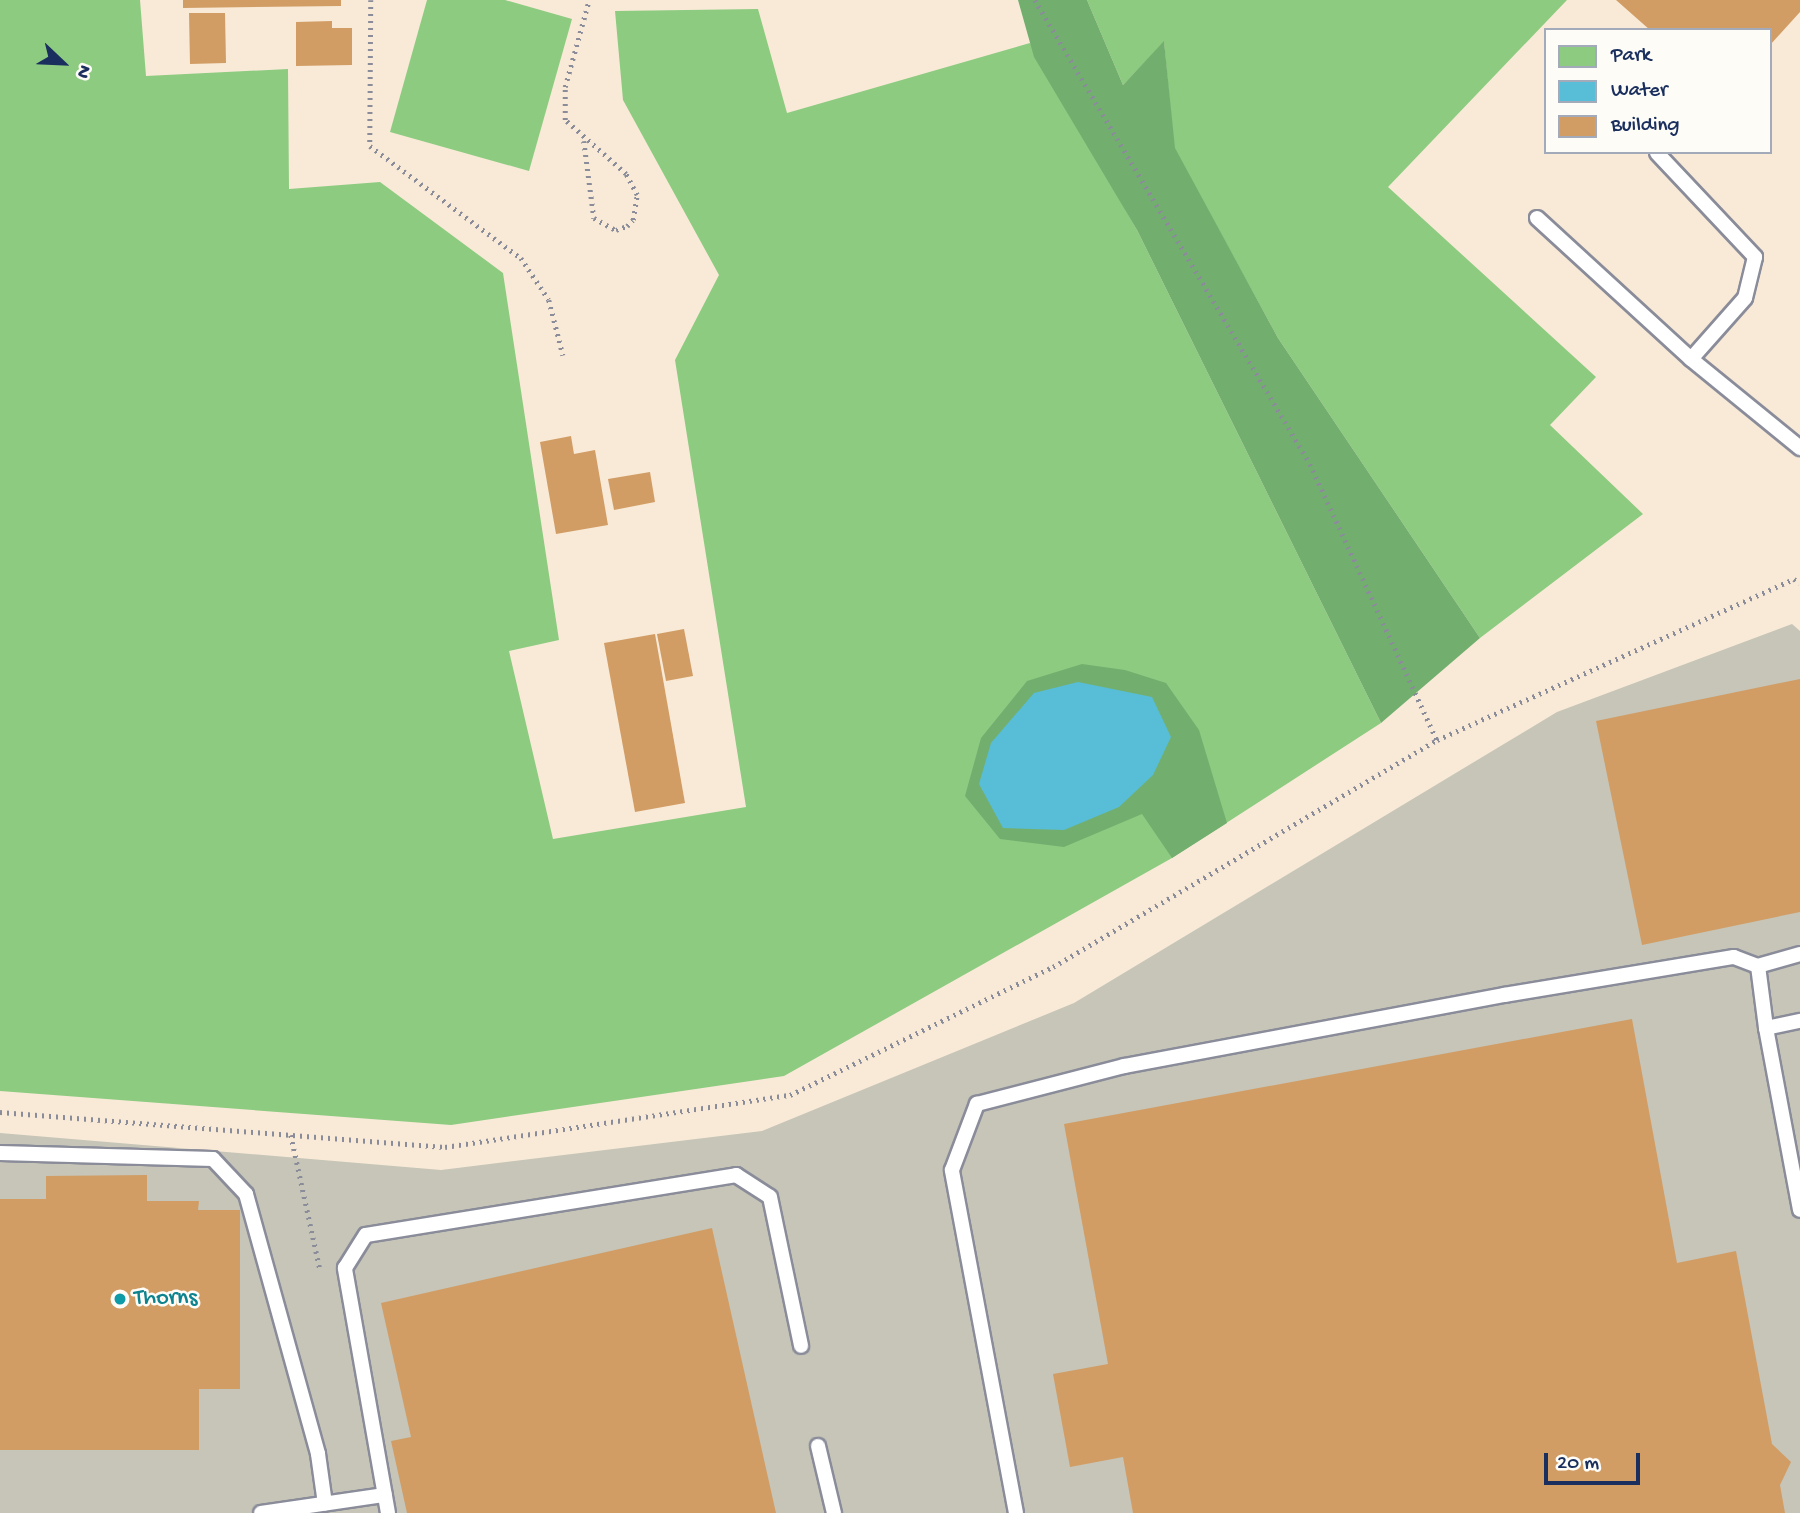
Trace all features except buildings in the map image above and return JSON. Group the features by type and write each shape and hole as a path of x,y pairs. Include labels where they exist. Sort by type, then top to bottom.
{"lane":[{"path":"1658,154 1755,257 1745,298 1691,359"},
{"path":"1537,218 1691,359 1800,448"},
{"path":"1016,1513 952,1170 977,1104 1124,1066 1504,995 1734,957 1758,966 1800,954"},
{"path":"1758,966 1766,1028 1800,1210"},
{"path":"1766,1028 1800,1021"},
{"path":"0,1153 214,1159 246,1194 318,1454 325,1504"},
{"path":"388,1513 345,1268 366,1235 736,1175 770,1198 801,1346"},
{"path":"818,1446 834,1513"},
{"path":"261,1513 385,1495"}],"path":[{"path":"371,0 370,146 521,258 549,300 564,355"},
{"path":"584,141 594,218 615,230 627,226 634,220 637,195 626,174 584,141 565,120 565,87 589,0"},
{"path":"1035,0 1310,464 1437,740"},
{"path":"0,1112 445,1147 790,1095 1053,967 1437,740 1794,579 1800,583"}],"shaded area":[{"path":"1792,624 1800,631 1800,1513 0,1513 0,1133 441,1170 762,1131 1074,1003 1557,712"}],"green space":[{"path":"0,0 140,0 146,76 288,69 289,189 380,182 503,273 559,640 509,651 553,839 746,807 675,360 719,275 623,100 615,11 758,9 787,113 1030,43 1137,230 1381,723 1172,858 784,1076 451,1125 0,1091"},
{"path":"427,0 505,0 572,19 529,171 390,132"},
{"path":"1018,0 1087,0 1123,85 1164,41 1175,148 1278,338 1480,638 1381,723 1137,230 1034,57"},
{"path":"1087,0 1567,0 1388,187 1596,377 1550,425 1643,514 1480,638 1278,338 1174,148 1164,42 1123,85"},
{"path":"1082,664 1125,670 1166,683 1199,730 1227,823 1172,858 1142,814 1064,847 1000,839 965,796 981,738 1027,681"}],"water":[{"path":"1078,682 1152,697 1171,737 1153,775 1119,807 1064,830 1003,828 979,784 991,743 1034,693"}],"place":[{"name":"Thorns","path":"120,1299"}]}
